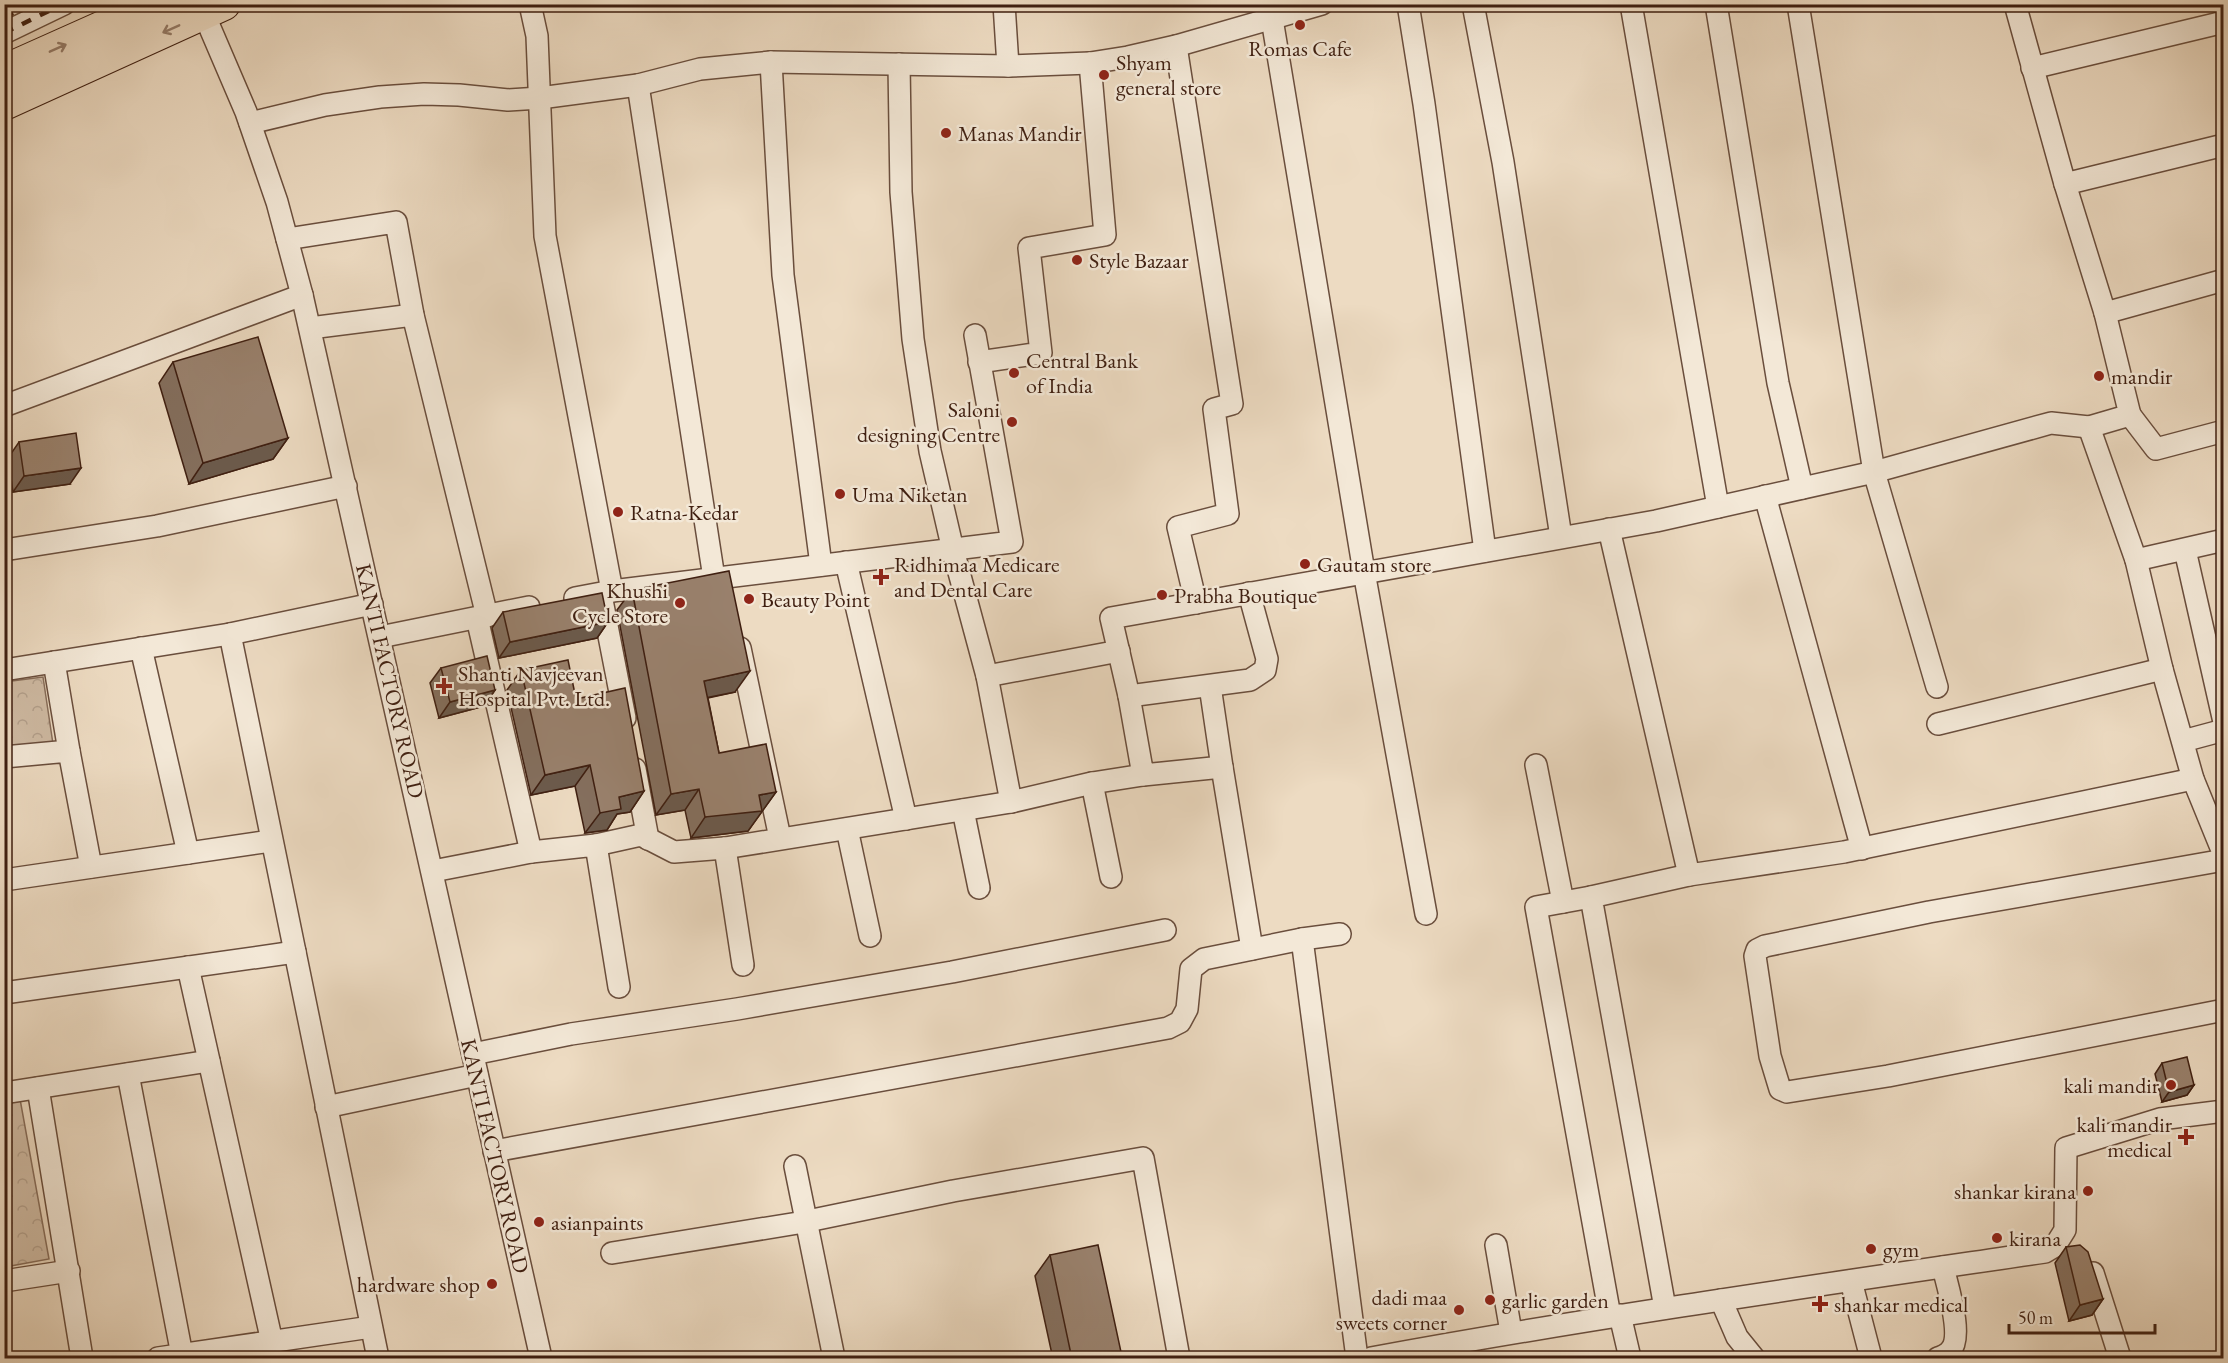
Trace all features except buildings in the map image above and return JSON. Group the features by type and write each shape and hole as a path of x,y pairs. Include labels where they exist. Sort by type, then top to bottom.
{"highway":[{"path":"4,71 154,4"},
{"path":"4,104 214,9"}],"street":[{"path":"4,33 64,4"},
{"path":"530,4 537,36 545,236 607,592 629,740 648,839"},
{"path":"1004,4 1008,66"},
{"path":"250,123 325,105 380,97 424,94 508,100 540,98 638,85 700,69 771,62 1008,66 1090,63 1176,46 1322,4"},
{"path":"1408,4 1424,104 1485,551"},
{"path":"1473,4 1503,162 1561,537"},
{"path":"1631,4 1718,507"},
{"path":"1716,4 1778,383 1802,488"},
{"path":"1798,4 1874,472 1937,687"},
{"path":"2015,4 2065,184 2105,313 2130,415 2156,449 2223,431"},
{"name":"KANTI FACTORY ROAD","path":"214,9 277,202 310,328 433,871 540,1359"},
{"path":"1272,19 1364,572 1426,914"},
{"path":"2032,68 2223,22"},
{"path":"1176,46 1232,404 1214,409 1228,514 1178,527 1196,603"},
{"path":"771,62 783,275 821,565"},
{"path":"899,63 901,192 913,339 930,451 953,550 987,676 1011,802"},
{"path":"979,362 1041,353 1029,248 1105,235 1090,63"},
{"path":"638,85 720,578 730,600"},
{"path":"2065,184 2223,145"},
{"path":"287,239 396,222 413,315 482,617 531,852"},
{"path":"2105,313 2223,280"},
{"path":"4,406 302,295"},
{"path":"310,328 413,315"},
{"path":"380,637 607,592 1012,542 975,335"},
{"path":"1143,775 1129,696 1111,618 1609,529 1874,472 2051,423 2089,427 2130,415"},
{"path":"2089,427 2136,560 2162,669 2193,779 2222,849 1847,928 1757,950 1755,956 1773,1067 1780,1089 1787,1092 1899,1073 2223,1010"},
{"path":"4,550 157,526 346,486"},
{"path":"1765,496 1862,849"},
{"path":"1609,529 1689,874"},
{"path":"2136,560 2223,540"},
{"path":"2185,550 2223,722"},
{"path":"846,562 906,819"},
{"path":"1129,696 1250,680 1265,670 1267,659 1249,593"},
{"path":"4,670 230,634 372,604"},
{"path":"230,634 378,1359"},
{"path":"738,634 780,838"},
{"path":"141,648 188,853"},
{"path":"987,676 1119,651"},
{"path":"54,662 91,867"},
{"path":"1938,724 2162,669"},
{"path":"1210,686 1252,949"},
{"path":"2183,741 2223,730"},
{"path":"4,757 69,751"},
{"path":"1536,765 1563,902"},
{"path":"433,871 531,852 596,845 640,835 674,852 725,848 1011,802 1092,783 1222,767"},
{"path":"1630,1359 1615,1316 1536,907 1591,897 1689,874 1862,849 2193,779"},
{"path":"1092,783 1111,877"},
{"path":"963,810 979,888"},
{"path":"847,829 870,936"},
{"path":"4,880 272,841"},
{"path":"596,845 619,987"},
{"path":"725,848 743,965"},
{"path":"1591,897 1665,1308"},
{"path":"473,1054 571,1034 737,1009 941,974 1165,930"},
{"path":"494,1151 1168,1028 1180,1022 1187,1010 1191,969 1204,959 1302,939 1340,934"},
{"path":"1302,939 1357,1359"},
{"path":"4,993 295,952"},
{"path":"188,967 272,1341"},
{"path":"4,1093 209,1061"},
{"path":"128,1074 182,1355"},
{"path":"326,1107 477,1075"},
{"path":"38,1088 82,1359"},
{"path":"2053,1246 2065,1230 2066,1148 2160,1119 2223,1111"},
{"path":"612,1253 807,1221 953,1191 1143,1158 1179,1359"},
{"path":"795,1166 834,1359"},
{"path":"1497,1245 1511,1332"},
{"path":"1371,1359 1457,1351 1511,1332 1943,1267 2053,1246 2088,1260 2120,1359"},
{"path":"1938,1359 1951,1351 1955,1342 1956,1329 1943,1267"},
{"path":"4,1281 69,1271"},
{"path":"1851,1281 1871,1359"},
{"path":"1721,1300 1737,1337 1754,1359"},
{"path":"158,1359 371,1327"}],"green space":[{"path":"43,677 53,744 5,751 4,682"},
{"path":"20,1099 49,1259 5,1267 5,1102"}],"railway":[{"path":"4,17 31,4"},
{"path":"4,33 63,4"}],"place":[{"name":"Romas Cafe","path":"1300,25"},
{"name":"Shyam general store","path":"1104,75"},
{"name":"Manas Mandir","path":"946,133"},
{"name":"Style Bazaar","path":"1077,260"},
{"name":"Central Bank of India","path":"1014,373"},
{"name":"mandir","path":"2099,376"},
{"name":"Saloni designing Centre","path":"1012,422"},
{"name":"Uma Niketan","path":"840,494"},
{"name":"Ratna-Kedar","path":"618,512"},
{"name":"Gautam store","path":"1305,564"},
{"name":"Ridhimaa Medicare and Dental Care","path":"881,577"},
{"name":"Prabha Boutique","path":"1162,595"},
{"name":"Beauty Point","path":"749,599"},
{"name":"Khushi Cycle Store","path":"680,603"},
{"name":"Shanti Navjeevan Hospital Pvt. Ltd.","path":"444,686"},
{"name":"kali mandir","path":"2171,1085"},
{"name":"kali mandir medical","path":"2186,1137"},
{"name":"shankar kirana","path":"2088,1191"},
{"name":"asianpaints","path":"539,1222"},
{"name":"kirana","path":"1997,1238"},
{"name":"gym","path":"1871,1249"},
{"name":"hardware shop","path":"492,1284"},
{"name":"garlic garden","path":"1490,1300"},
{"name":"shankar medical","path":"1820,1304"},
{"name":"dadi maa sweets corner","path":"1459,1310"}]}
